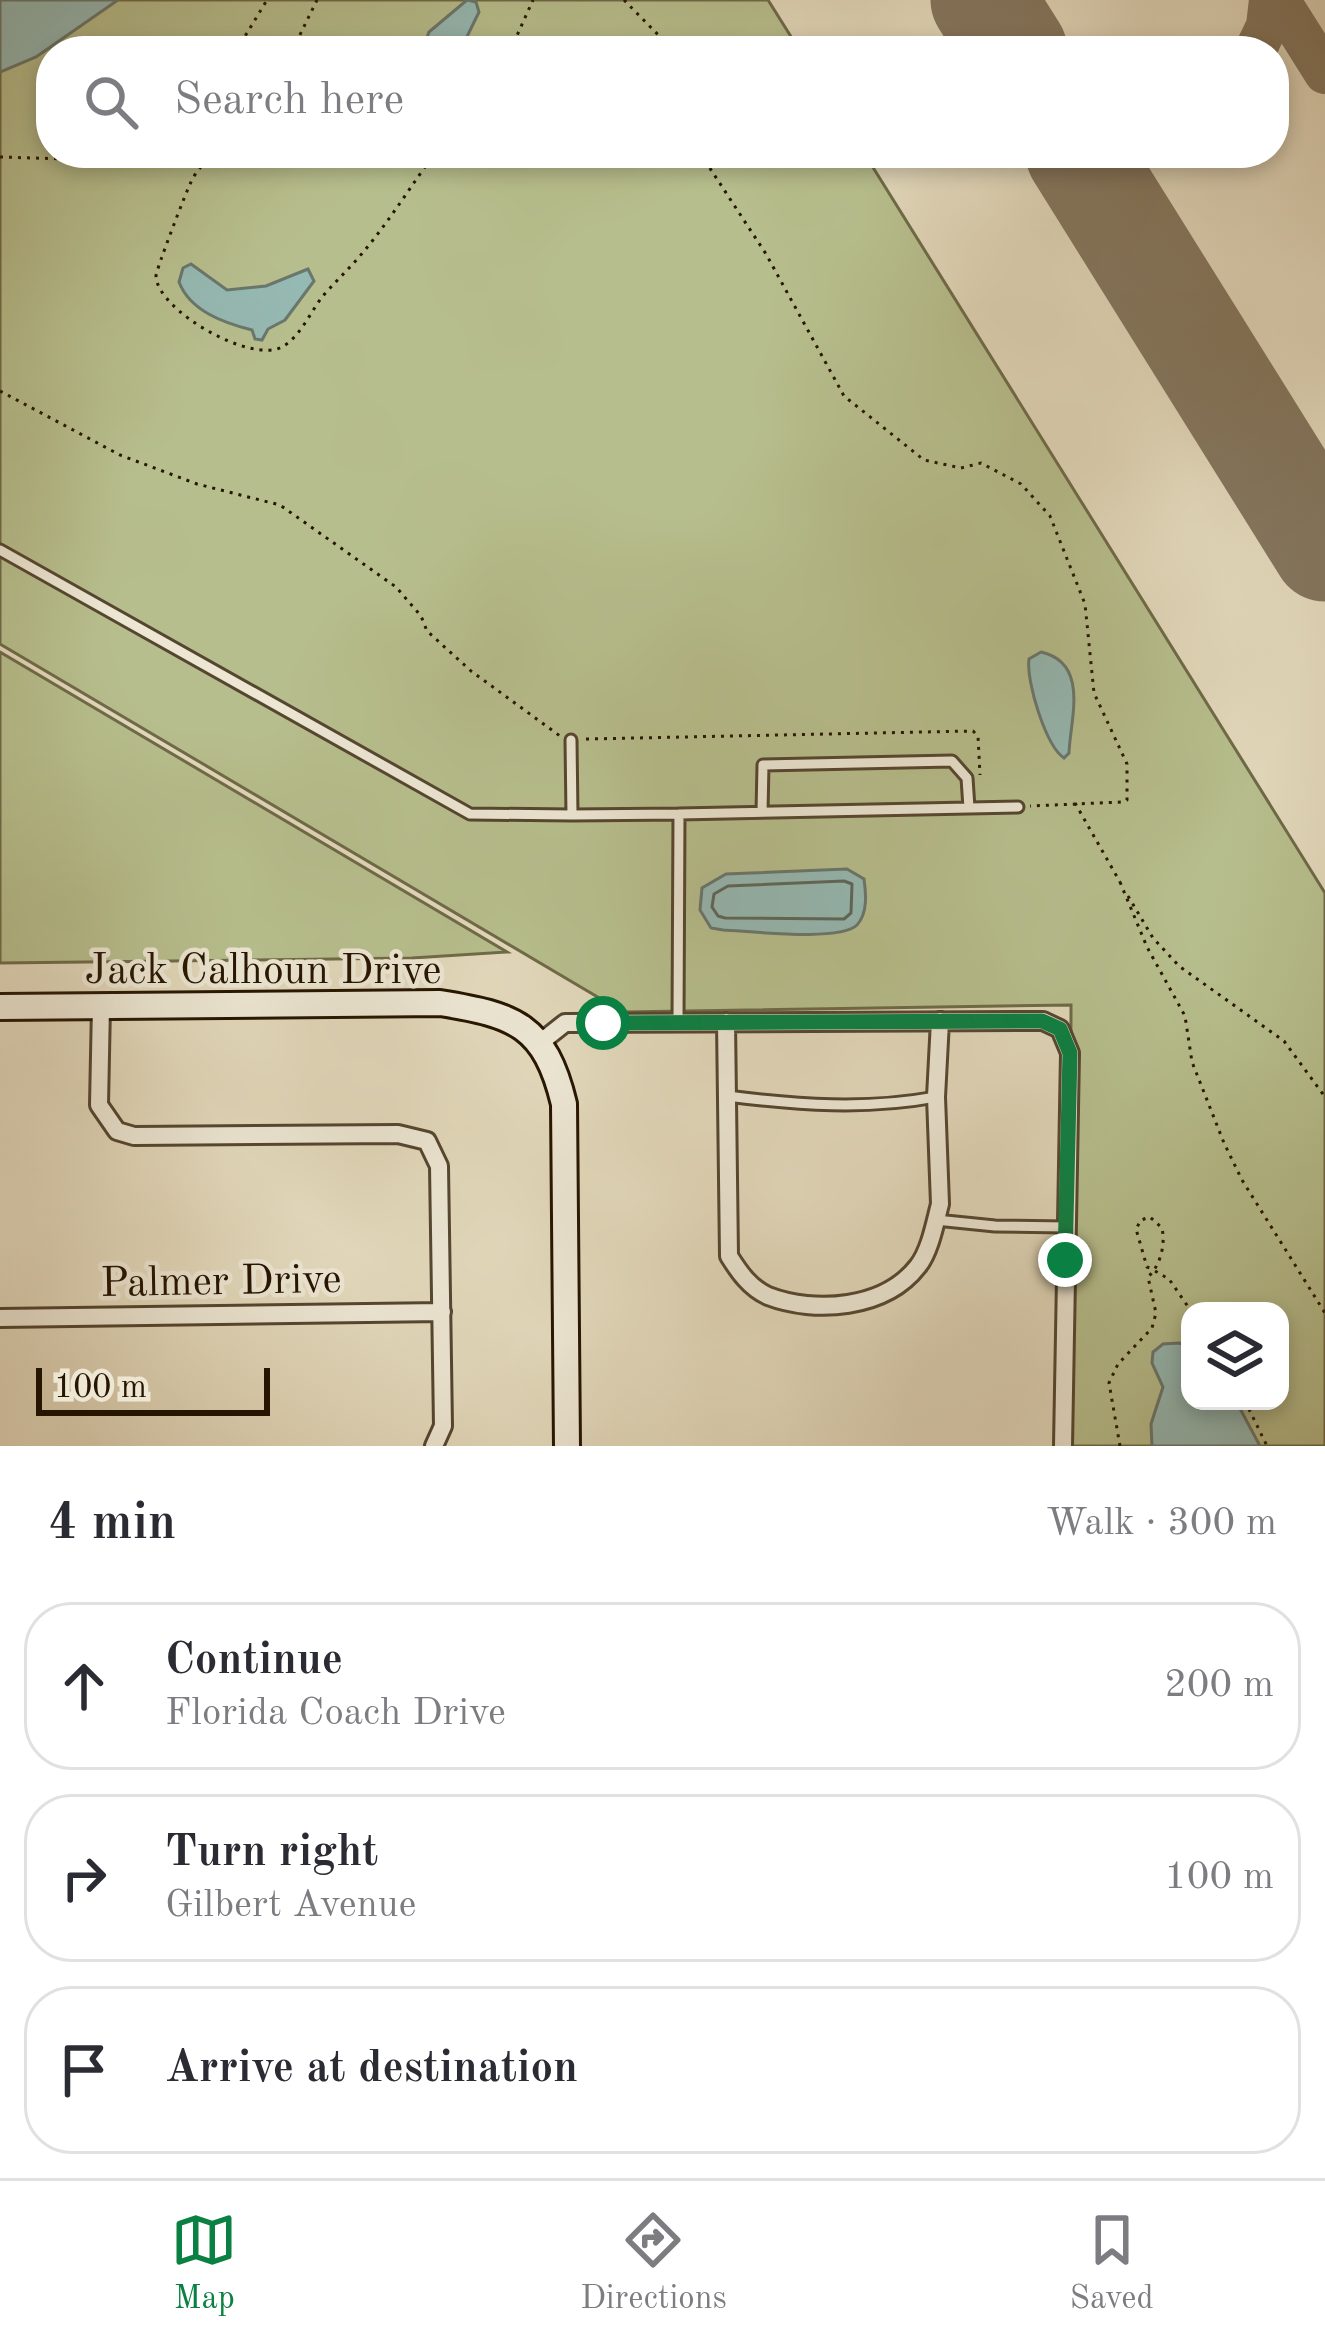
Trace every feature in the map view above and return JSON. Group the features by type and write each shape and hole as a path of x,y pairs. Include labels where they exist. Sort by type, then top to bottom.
{"street":[{"name":"Jack Calhoun Drive","path":"0,1007 440,1003 486,1011 541,1042"},
{"path":"101,1006 99,1105 117,1131 134,1136 398,1134 427,1141 440,1166 443,1426 434,1446"},
{"path":"726,1022 729,1256 742,1278 765,1295 800,1304 856,1304 896,1287 920,1265 936,1220 940,1204 936,1097 940,1021"},
{"path":"567,1446 564,1104 555,1068 541,1042 565,1023 940,1021 1042,1021 1060,1029 1070,1053 1063,1446"},
{"name":"Palmer Drive","path":"0,1318 442,1312"}],"lane":[{"path":"0,550 470,814 1018,807"},
{"path":"568,740 572,815"},
{"path":"762,812 763,765 952,761 967,778 969,808"},
{"path":"678,1023 679,814"},
{"path":"727,1096 795,1105 886,1107 936,1097"},
{"path":"936,1220 1066,1227"}],"path":[{"path":"245,36 267,0"},
{"path":"299,36 317,0"},
{"path":"517,36 533,0"},
{"path":"624,0 659,36"},
{"path":"0,157 36,158"},
{"path":"202,168 189,185 160,261 157,282 215,336 263,350 284,346 302,328 424,168"},
{"path":"710,168 766,254 844,396 924,460 961,467 981,464 1021,484 1050,516 1079,585 1089,627 1094,693 1127,764 1130,788"},
{"path":"0,391 120,455 197,484 280,505 396,586 428,632 471,670 568,740"},
{"path":"1075,803 1160,947 1179,966 1284,1041 1325,1096"},
{"path":"1120,882 1147,947 1185,1016 1192,1062 1242,1180 1325,1313"},
{"path":"1120,1446 1109,1383 1118,1364 1152,1328 1156,1313 1148,1277 1154,1270 1158,1266 1164,1241 1162,1228 1150,1217 1141,1220 1136,1229 1147,1267 1154,1270 1169,1279 1185,1302"},
{"path":"1249,1410 1267,1446"}],"green space":[{"path":"0,0 768,0 791,36 36,36 36,168 873,168 1325,893 1325,1446 1070,1446 1071,1005 623,1012 0,644"},
{"path":"0,652 507,952 412,958 0,963"}],"water":[{"path":"0,0 118,0 66,36 36,36 36,57 0,72"},
{"path":"467,0 476,2 479,12 467,36 428,36"},
{"path":"191,264 227,290 266,286 308,269 314,281 285,320 268,329 262,340 255,339 252,330 219,319 191,301 179,282 183,268"},
{"path":"1041,652 1056,658 1072,680 1074,709 1069,753 1064,758 1044,727 1031,682 1029,659"},
{"path":"847,869 864,879 866,897 861,920 847,930 814,934 723,930 711,928 700,910 702,888 726,874"},
{"path":"1163,1344 1181,1344 1181,1410 1241,1410 1260,1446 1152,1446 1151,1424 1163,1387 1152,1363 1153,1352"}],"taxiway":[{"path":"987,0 1010,36"},
{"path":"1262,36 1270,0"},
{"path":"1279,0 1325,73"},
{"path":"1118,168 1114,184 1120,212 1201,343"},
{"path":"1322,538 1325,543"}],"runway":[{"path":"983,0 1006,36"},
{"path":"1087,168 1325,549"}],"route":[{"path":"603,1023 1042,1021 1060,1029 1070,1053 1065,1260"}]}
